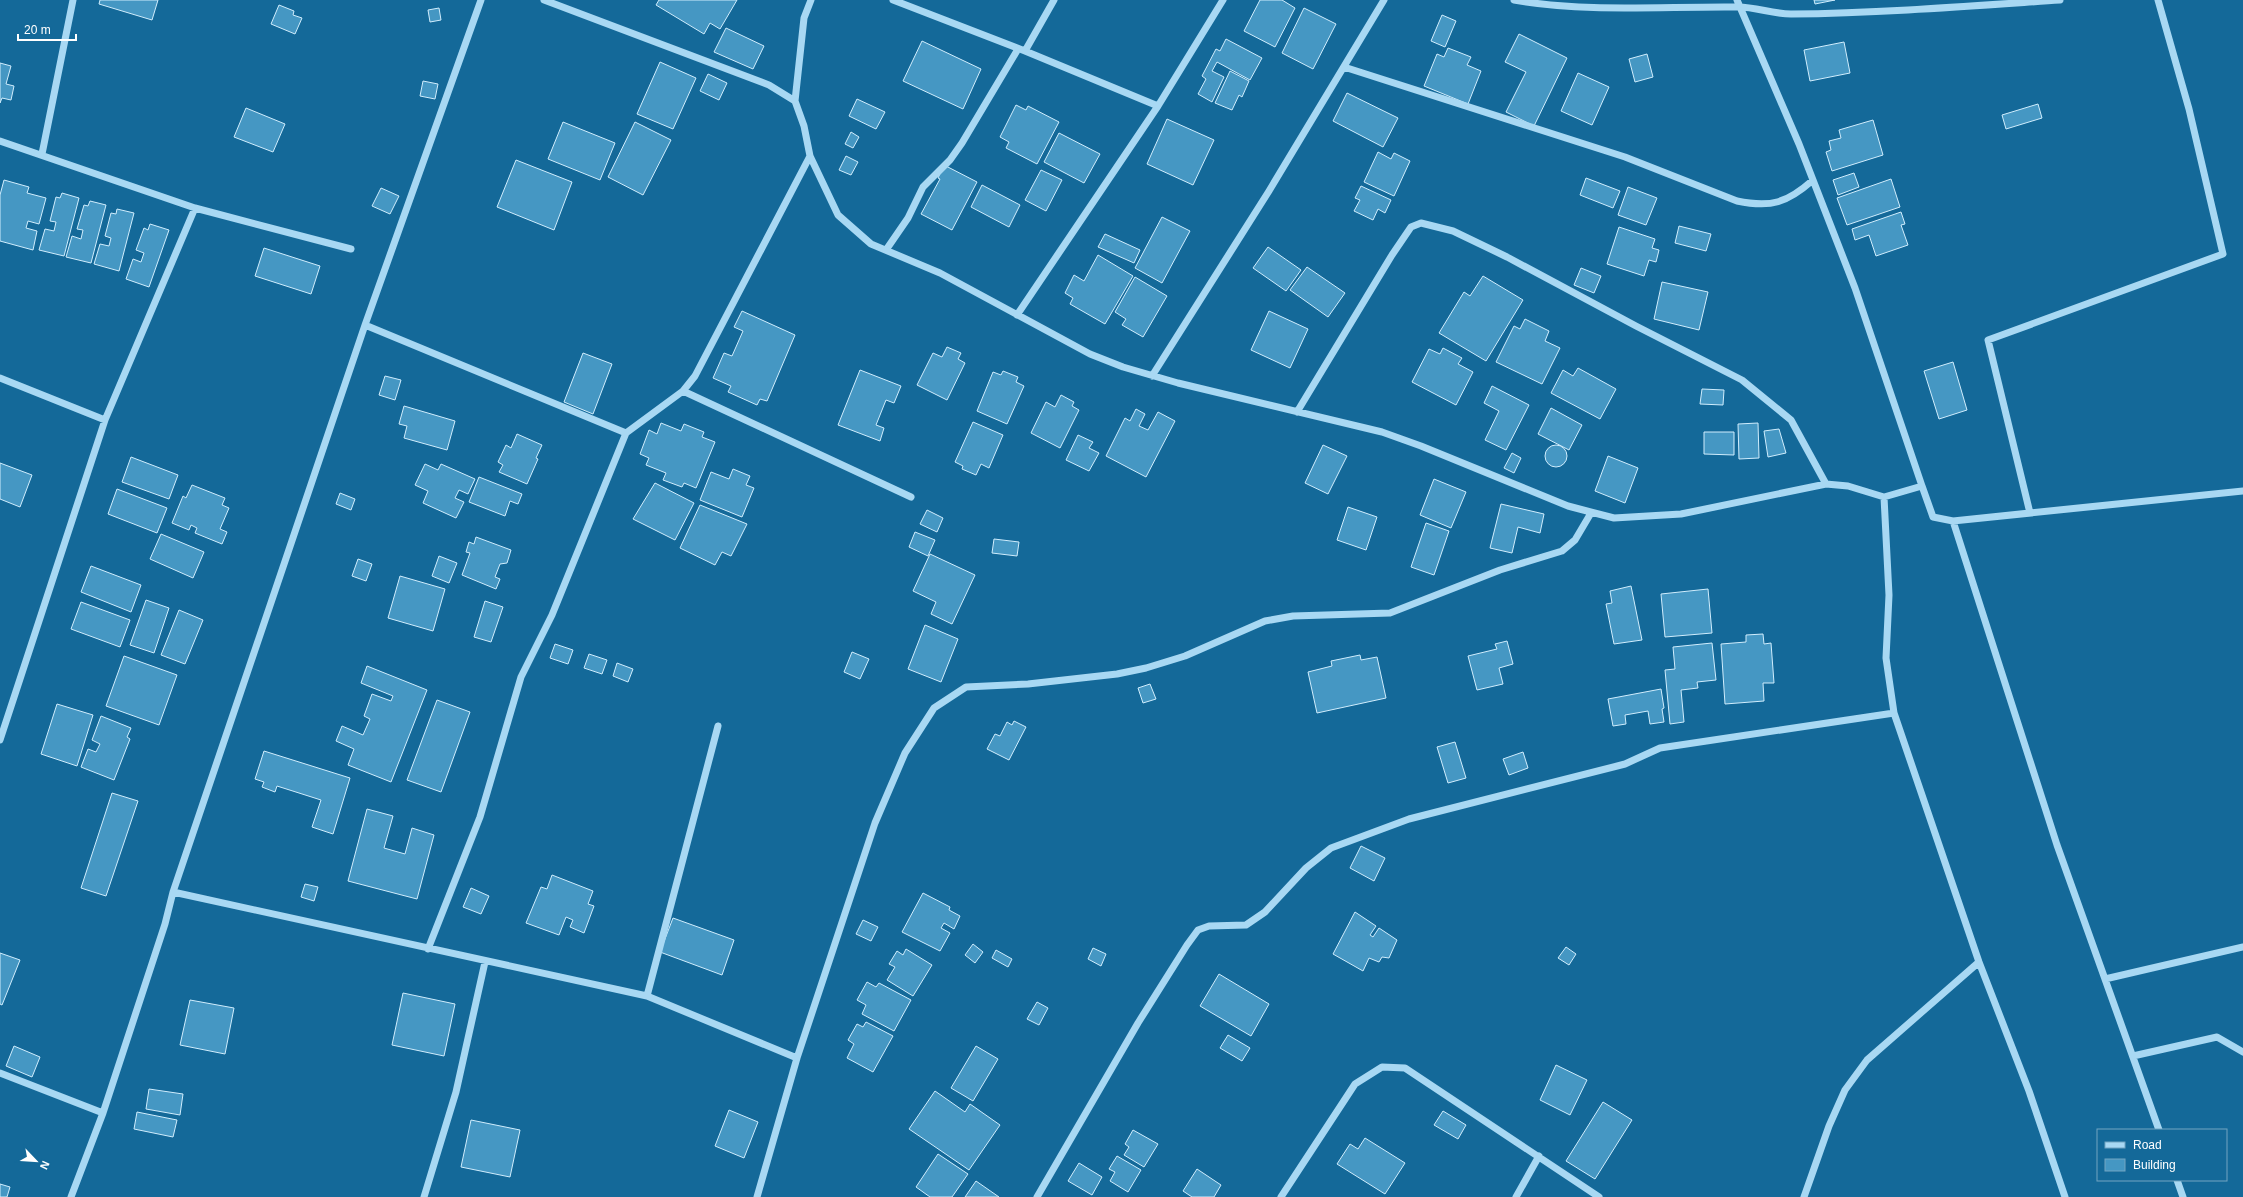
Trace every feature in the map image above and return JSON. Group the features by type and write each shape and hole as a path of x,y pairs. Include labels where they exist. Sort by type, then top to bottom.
{"street":[{"path":"42,154 73,0"},
{"path":"71,1197 103,1113 165,924 173,892 365,325 480,0"},
{"path":"544,0 769,85 795,101"},
{"path":"811,0 804,18 795,101 804,126 810,156 838,215 871,244 940,273 1090,354 1152,376 1402,439 1512,484 1591,513 1614,518 1681,514 1826,484 1856,487 1884,496 1922,486"},
{"path":"893,0 1158,106"},
{"path":"886,250 908,218 923,186 950,160 962,143 1054,0"},
{"path":"1018,315 1158,106 1223,0"},
{"path":"1152,376 1269,191 1384,0"},
{"path":"1514,0 1533,3 1618,8 1739,3 1789,14 1915,9 2060,0"},
{"path":"2030,512 1988,340 2223,254 2189,109 2158,0"},
{"path":"1739,3 1813,180 1856,288 1922,486 1934,517 1953,521 2243,491"},
{"path":"1344,67 1625,157 1737,201 1755,204 1785,201 1796,195 1813,180"},
{"path":"0,140 195,208 351,248"},
{"path":"428,949 480,816 521,677 552,615 626,432 683,391 696,376 810,156"},
{"path":"0,740 105,420 195,208"},
{"path":"1297,412 1392,255 1411,228 1421,223 1453,232 1508,258 1742,380 1791,420 1826,484"},
{"path":"365,325 626,432"},
{"path":"0,378 105,420"},
{"path":"683,391 911,497"},
{"path":"1884,496 1889,595 1886,658 1894,713 1979,962 2029,1092 2065,1197"},
{"path":"757,1197 797,1058 875,822 905,754 934,708 966,687 1028,684 1117,674 1146,668 1185,656 1265,621 1293,616 1390,613 1500,570 1562,551 1575,540 1591,513"},
{"path":"1953,521 2057,845 2159,1129"},
{"path":"1037,1197 1138,1023 1187,944 1198,930 1209,926 1246,925 1265,912 1306,868 1331,848 1409,819 1625,764 1660,748 1894,713"},
{"path":"647,996 718,726"},
{"path":"173,892 485,962 647,996 797,1058"},
{"path":"2105,979 2243,947"},
{"path":"424,1197 456,1092 485,962"},
{"path":"1804,1197 1829,1126 1845,1090 1867,1060 1979,962"},
{"path":"2133,1056 2217,1037 2243,1052"},
{"path":"1281,1197 1355,1084 1382,1067 1404,1068 1599,1197"},
{"path":"0,1074 103,1113"},
{"path":"1516,1197 1539,1156"},
{"path":"2177,1181 2184,1197"}],"building":[{"path":"100,0 158,0 152,20 99,4"},
{"path":"659,0 737,0 720,29 710,23 704,34 656,5"},
{"path":"1260,0 1282,0 1295,8 1275,47 1244,31"},
{"path":"1814,0 1835,0 1815,4"},
{"path":"279,5 294,11 293,15 302,18 295,34 271,24"},
{"path":"439,8 441,20 430,22 428,10"},
{"path":"1304,8 1336,24 1313,69 1282,53"},
{"path":"1442,15 1456,21 1445,47 1431,41"},
{"path":"726,28 764,46 753,69 714,52"},
{"path":"1519,34 1567,58 1534,126 1506,112 1526,72 1505,62"},
{"path":"1226,39 1262,58 1250,80 1217,62 1212,71 1224,77 1212,102 1198,94 1206,79 1202,76 1216,49 1220,51"},
{"path":"922,41 981,69 963,109 903,81"},
{"path":"1844,42 1850,73 1810,81 1804,50"},
{"path":"1448,48 1471,57 1467,65 1481,71 1468,104 1424,86 1437,54 1444,57"},
{"path":"1647,54 1653,77 1635,82 1629,59"},
{"path":"660,62 696,78 673,129 637,114"},
{"path":"0,63 11,66 6,84 14,86 11,100 2,98 0,103"},
{"path":"1230,71 1249,81 1242,97 1239,95 1232,110 1215,103"},
{"path":"1578,73 1609,87 1592,125 1561,111"},
{"path":"708,74 727,83 719,100 700,91"},
{"path":"423,81 438,84 435,99 420,96"},
{"path":"1347,93 1398,118 1383,147 1333,121"},
{"path":"857,99 885,112 876,129 849,116"},
{"path":"2038,104 2042,118 2006,129 2002,115"},
{"path":"1016,105 1026,110 1028,106 1059,122 1037,164 1006,148 1009,142 1000,137"},
{"path":"246,108 285,124 273,152 234,137"},
{"path":"1167,119 1214,140 1193,185 1147,164"},
{"path":"1873,120 1883,155 1832,171 1826,152 1831,150 1829,141 1841,138 1839,130"},
{"path":"563,122 615,143 600,180 548,159"},
{"path":"635,122 671,140 643,195 608,177"},
{"path":"851,132 859,137 853,148 845,144"},
{"path":"1059,133 1100,154 1084,183 1044,162"},
{"path":"1378,152 1391,159 1394,153 1410,161 1394,196 1364,182"},
{"path":"846,156 858,162 851,175 839,170"},
{"path":"516,160 572,182 554,230 497,207"},
{"path":"944,165 977,182 952,230 921,214 940,179 938,178"},
{"path":"1041,170 1062,180 1046,211 1025,200"},
{"path":"1854,173 1859,187 1838,195 1833,180"},
{"path":"1586,178 1620,191 1613,208 1580,195"},
{"path":"1891,179 1900,207 1847,225 1837,198"},
{"path":"4,180 29,187 27,193 46,198 39,224 28,221 26,228 37,231 33,250 0,241 0,195"},
{"path":"982,185 1020,205 1009,227 971,207"},
{"path":"1361,186 1391,200 1385,213 1378,209 1373,220 1354,211 1360,200 1355,198"},
{"path":"1628,187 1657,198 1646,225 1618,215"},
{"path":"381,188 399,196 390,214 372,206"},
{"path":"62,193 79,198 64,256 39,250 45,229 54,231 56,222 50,221 56,197 60,198"},
{"path":"90,201 106,205 91,263 66,257 72,236 81,239 83,230 77,229 84,205 88,206"},
{"path":"117,209 134,213 119,271 94,264 100,244 109,246 111,238 105,236 111,213 116,214"},
{"path":"1901,212 1905,224 1901,225 1908,245 1876,256 1869,235 1855,240 1852,229"},
{"path":"1162,217 1190,231 1162,283 1135,268"},
{"path":"150,224 169,230 149,287 126,279 133,259 141,262 144,253 136,250 144,228 148,230"},
{"path":"1679,226 1711,234 1706,251 1675,243"},
{"path":"1619,227 1655,239 1652,248 1659,250 1656,262 1649,260 1644,276 1607,264"},
{"path":"1105,234 1140,250 1134,263 1098,247"},
{"path":"1268,247 1301,270 1286,291 1253,268"},
{"path":"264,248 320,266 311,294 255,276"},
{"path":"1098,255 1133,276 1105,324 1070,304 1073,298 1065,293 1074,275 1084,281"},
{"path":"1307,267 1345,293 1328,317 1290,290"},
{"path":"1581,268 1601,276 1594,293 1574,285"},
{"path":"1483,276 1523,300 1486,361 1439,333 1464,292 1470,296"},
{"path":"1135,277 1167,296 1143,337 1122,325 1126,319 1115,312"},
{"path":"1662,282 1708,292 1699,330 1654,319"},
{"path":"742,311 795,335 767,401 760,399 757,405 728,392 731,386 713,378 724,353 732,356 743,331 734,327"},
{"path":"1269,311 1308,329 1290,368 1251,350"},
{"path":"1525,319 1549,331 1545,341 1560,348 1542,384 1496,362 1514,326 1520,329"},
{"path":"947,347 961,353 958,359 965,363 947,400 917,385 933,353 942,357"},
{"path":"1443,348 1462,358 1458,364 1473,372 1456,405 1412,382 1429,349 1440,354"},
{"path":"583,353 612,364 593,414 564,402"},
{"path":"1953,362 1967,410 1939,419 1924,371"},
{"path":"1578,368 1616,389 1600,419 1551,393 1563,370 1573,376"},
{"path":"860,370 901,386 894,403 886,400 876,425 884,428 880,441 838,425"},
{"path":"1003,371 1018,377 1016,382 1024,386 1007,424 977,411 993,372 1001,375"},
{"path":"385,376 401,380 395,400 379,395"},
{"path":"1492,386 1529,405 1506,450 1485,440 1499,411 1484,403"},
{"path":"1702,389 1724,390 1723,405 1700,404"},
{"path":"1061,395 1074,402 1072,406 1079,410 1060,448 1031,433 1046,402 1055,407"},
{"path":"404,406 455,421 447,450 404,438 407,426 399,424"},
{"path":"1551,408 1582,425 1569,450 1538,434"},
{"path":"1136,409 1145,414 1139,426 1148,430 1158,412 1175,421 1146,477 1106,456 1125,418 1130,421"},
{"path":"973,422 1003,435 989,468 981,464 976,475 962,469 963,466 955,462"},
{"path":"661,423 681,431 684,424 704,432 702,437 715,442 696,488 684,483 682,487 663,480 666,473 646,465 649,458 640,454 649,430 657,434"},
{"path":"1758,423 1759,458 1739,459 1738,424"},
{"path":"1779,429 1786,453 1768,457 1764,431"},
{"path":"1704,432 1734,432 1734,455 1704,454"},
{"path":"517,434 542,445 536,458 538,459 527,484 499,472 503,465 498,462 506,445 511,448"},
{"path":"1078,435 1093,442 1089,448 1099,453 1089,471 1066,460"},
{"path":"1323,445 1347,456 1328,494 1305,483"},
{"path":"1556,445 1564,448 1567,456 1564,464 1556,467 1548,464 1545,456 1548,448"},
{"path":"1512,453 1521,458 1514,473 1504,468"},
{"path":"1608,456 1638,468 1625,503 1595,491"},
{"path":"131,457 178,475 169,499 122,482"},
{"path":"0,463 32,475 20,507 0,499"},
{"path":"425,464 438,470 441,464 475,479 468,494 459,490 455,498 464,502 456,518 423,503 428,491 415,485"},
{"path":"733,469 750,476 746,485 754,488 742,517 700,500 711,472 729,479"},
{"path":"479,477 522,494 518,504 510,501 505,516 469,502"},
{"path":"1434,479 1466,492 1451,528 1420,515"},
{"path":"655,483 694,503 675,540 633,519"},
{"path":"192,485 225,498 222,505 229,508 220,529 227,532 222,544 195,533 197,528 191,525 189,530 172,523 183,496 186,498"},
{"path":"117,489 167,508 157,533 108,514"},
{"path":"340,493 355,499 351,510 336,504"},
{"path":"1501,504 1544,514 1540,533 1518,527 1512,553 1490,548"},
{"path":"700,505 747,524 731,556 722,552 715,565 680,548"},
{"path":"1348,507 1377,517 1366,550 1337,540"},
{"path":"927,510 943,518 937,532 920,524"},
{"path":"1426,523 1449,531 1434,575 1411,567"},
{"path":"915,532 935,540 928,556 909,547"},
{"path":"161,534 204,552 193,578 150,559"},
{"path":"476,537 511,550 507,563 500,564 495,577 500,579 496,589 462,575 470,553 466,552 469,542 474,544"},
{"path":"994,539 1019,542 1017,556 992,553"},
{"path":"930,554 975,575 952,624 931,614 936,602 913,591"},
{"path":"439,556 457,563 449,583 432,576"},
{"path":"358,559 372,564 366,581 352,576"},
{"path":"91,566 141,585 131,612 81,592"},
{"path":"400,576 445,589 433,631 388,618"},
{"path":"1631,586 1642,640 1614,644 1606,604 1612,603 1610,591"},
{"path":"1708,589 1712,633 1665,637 1661,594"},
{"path":"146,600 169,608 154,653 130,645"},
{"path":"485,601 503,607 491,642 474,637"},
{"path":"81,602 130,620 120,647 71,629"},
{"path":"179,610 203,620 185,664 161,655"},
{"path":"925,625 958,639 941,682 908,669"},
{"path":"1763,634 1764,644 1771,643 1774,683 1763,683 1764,701 1725,704 1721,644 1746,642 1746,635"},
{"path":"1507,641 1513,664 1499,668 1503,684 1477,690 1468,656 1497,649 1495,644"},
{"path":"1712,643 1716,680 1697,682 1698,688 1681,690 1684,722 1670,724 1665,670 1675,669 1673,647"},
{"path":"555,644 573,650 568,664 550,658"},
{"path":"852,652 869,659 860,679 844,672"},
{"path":"589,654 607,660 602,674 584,668"},
{"path":"1360,655 1361,660 1377,657 1386,698 1317,713 1308,672 1332,666 1331,661"},
{"path":"124,656 177,675 159,725 106,706"},
{"path":"617,663 633,669 628,682 613,676"},
{"path":"367,666 427,690 391,782 348,765 354,749 336,741 342,726 363,735 370,719 364,716 372,694 391,701 393,696 361,683"},
{"path":"1150,684 1156,699 1143,703 1138,688"},
{"path":"1661,689 1664,708 1662,709 1664,722 1650,724 1648,711 1625,715 1626,724 1613,726 1608,699"},
{"path":"437,700 470,712 441,792 407,780"},
{"path":"57,704 93,715 77,766 41,754"},
{"path":"101,716 131,728 127,737 130,739 114,780 81,767 88,749 96,752 100,744 92,740"},
{"path":"1014,721 1026,727 1009,760 987,749 995,734 1000,736 1007,722 1012,725"},
{"path":"1455,742 1466,778 1448,783 1437,747"},
{"path":"264,751 350,778 333,834 312,827 321,800 277,786 275,792 262,787 264,782 255,779"},
{"path":"1523,752 1528,768 1509,775 1503,759"},
{"path":"112,793 138,801 106,896 81,888"},
{"path":"367,809 393,816 384,848 405,854 412,828 434,835 417,899 348,881"},
{"path":"1361,846 1385,858 1374,881 1350,868"},
{"path":"552,875 593,891 588,904 594,906 584,933 570,927 573,920 566,917 559,935 526,923 541,887 547,889"},
{"path":"305,884 318,887 314,901 301,897"},
{"path":"471,888 489,896 481,914 463,907"},
{"path":"923,893 950,907 949,910 960,916 954,929 944,923 941,928 950,933 940,951 902,932"},
{"path":"1355,912 1376,926 1370,935 1373,937 1379,928 1397,940 1389,958 1382,957 1379,962 1369,958 1363,971 1333,954"},
{"path":"673,918 734,940 722,975 660,952"},
{"path":"863,920 878,927 871,941 856,934"},
{"path":"973,944 983,952 975,963 965,955"},
{"path":"1566,947 1576,954 1569,965 1558,958"},
{"path":"1093,948 1106,954 1101,966 1088,959"},
{"path":"906,949 932,965 913,996 887,980 895,967 889,964 897,951 903,955"},
{"path":"996,950 1012,959 1008,967 992,958"},
{"path":"0,953 20,960 2,1005 0,1004"},
{"path":"1219,974 1269,1004 1251,1036 1200,1006"},
{"path":"867,982 876,987 879,983 911,1000 894,1031 862,1014 866,1005 857,1000"},
{"path":"403,993 455,1004 444,1056 392,1045"},
{"path":"190,1000 234,1008 225,1054 180,1045"},
{"path":"1037,1002 1048,1008 1039,1025 1027,1019"},
{"path":"866,1022 893,1036 873,1072 847,1058 854,1044 848,1040 857,1024 863,1027"},
{"path":"1228,1035 1250,1048 1242,1061 1220,1048"},
{"path":"14,1046 40,1057 32,1077 6,1066"},
{"path":"976,1046 998,1059 973,1101 951,1088"},
{"path":"1556,1065 1587,1080 1570,1115 1540,1100"},
{"path":"149,1089 183,1094 180,1115 146,1109"},
{"path":"935,1091 965,1112 970,1104 1000,1125 969,1170 909,1129"},
{"path":"1603,1102 1632,1120 1595,1179 1566,1161"},
{"path":"729,1110 758,1122 744,1158 715,1146"},
{"path":"1443,1111 1466,1125 1458,1139 1434,1125"},
{"path":"137,1112 177,1120 173,1137 134,1129"},
{"path":"471,1120 520,1130 510,1177 461,1167"},
{"path":"1133,1130 1158,1144 1144,1167 1124,1155 1129,1147 1125,1144"},
{"path":"1365,1138 1405,1163 1385,1194 1337,1164 1350,1144 1358,1149"},
{"path":"938,1154 968,1174 952,1197 930,1197 916,1187"},
{"path":"1117,1156 1141,1170 1128,1192 1110,1181 1115,1172 1109,1169"},
{"path":"1079,1163 1102,1177 1092,1195 1068,1181"},
{"path":"1197,1169 1221,1185 1214,1197 1192,1197 1183,1191"},
{"path":"976,1181 999,1197 965,1197"},
{"path":"0,1184 10,1187 7,1197 0,1197"}]}
